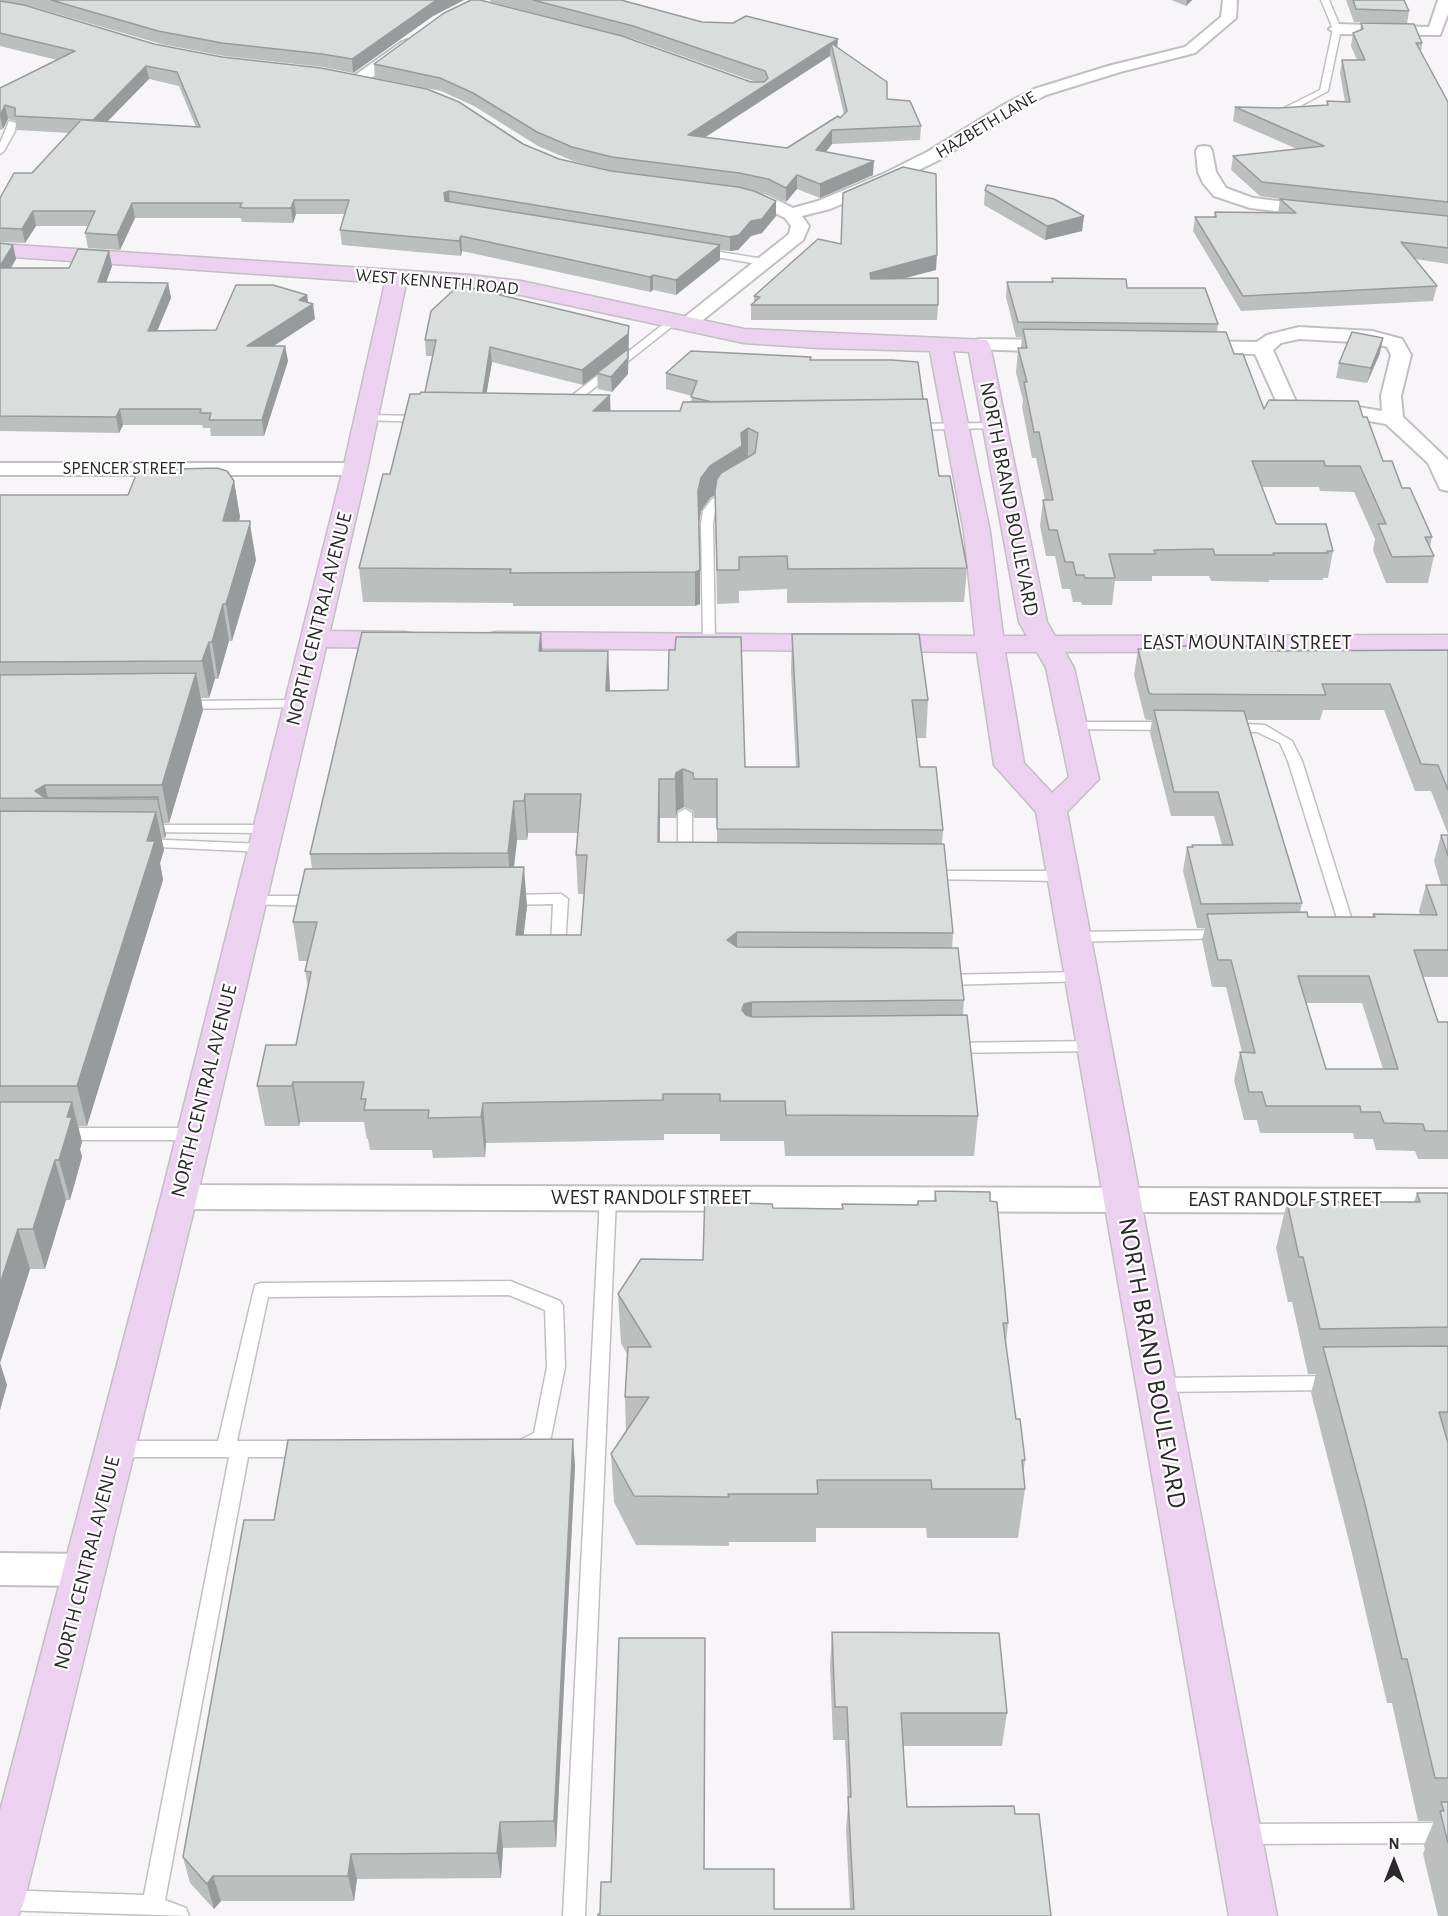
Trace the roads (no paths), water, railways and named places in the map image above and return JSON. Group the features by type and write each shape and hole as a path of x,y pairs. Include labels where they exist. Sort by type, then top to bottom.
{"street":[{"name":"HAZBETH LANE","path":"791,214 824,205 891,177 933,156 1011,107 1040,92 1114,69 1190,50 1228,18 1230,0"},
{"path":"1337,28 1435,33 1445,0"},
{"path":"379,85 352,79 422,34"},
{"path":"1204,151 1207,172 1212,183 1220,192 1250,203 1335,213"},
{"path":"681,322 797,236 800,226 791,214 761,199 727,193"},
{"name":"WEST KENNETH ROAD","path":"0,250 470,282 521,288 744,336 819,342 979,345"},
{"name":"NORTH CENTRAL AVENUE","path":"0,1901 86,1570 194,1134 355,469 397,277"},
{"path":"1167,347 1262,348 1274,339 1299,333 1372,337 1395,343 1401,355 1391,396 1393,420"},
{"name":"NORTH BRAND BOULEVARD","path":"940,344 977,532 990,644 1009,765 1051,810 1253,1916"},
{"path":"979,345 1073,346"},
{"name":"NORTH BRAND BOULEVARD","path":"979,345 1032,622 1060,668 1084,779 1051,810"},
{"path":"1262,348 1289,410 1352,412 1393,420 1437,460 1448,484"},
{"name":"SPENCER STREET","path":"0,469 355,469"},
{"path":"314,639 428,640"},
{"name":"EAST MOUNTAIN STREET","path":"475,640 990,644 1448,643"},
{"name":"WEST RANDOLF STREET","path":"178,1197 1123,1199"},
{"name":"EAST RANDOLF STREET","path":"1123,1199 1448,1201"},
{"path":"0,1569 86,1570"}],"lane":[{"path":"1274,117 1323,91 1337,28 1325,0"},
{"path":"0,151 11,131 12,123"},
{"path":"696,251 764,262"},
{"path":"552,412 562,409 681,322"},
{"path":"366,418 435,419"},
{"path":"902,427 994,426"},
{"path":"709,642 707,524 709,511 715,502 742,484"},
{"path":"166,705 298,704"},
{"path":"1073,726 1186,726"},
{"path":"1217,727 1260,728 1285,741 1295,761 1349,933 1328,933"},
{"path":"685,813 685,875"},
{"path":"126,836 265,838"},
{"path":"910,876 1063,876"},
{"path":"491,900 561,899 558,947"},
{"path":"250,901 330,901"},
{"path":"1074,937 1240,934"},
{"path":"927,980 1082,977"},
{"path":"929,1048 1094,1046"},
{"path":"47,1134 194,1134"},
{"path":"574,1916 608,1198"},
{"path":"152,1911 232,1449 232,1428 261,1290 510,1288 554,1306 556,1367 542,1437 519,1449 507,1449"},
{"path":"1156,1384 1354,1383"},
{"path":"116,1449 321,1449"},
{"path":"1238,1834 1448,1833"},
{"path":"0,1901 152,1911 178,1916"}]}
